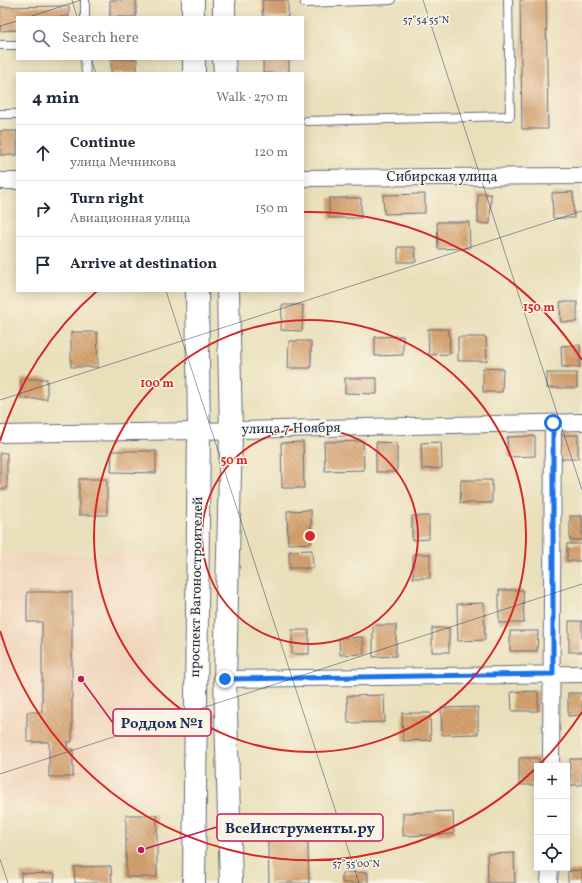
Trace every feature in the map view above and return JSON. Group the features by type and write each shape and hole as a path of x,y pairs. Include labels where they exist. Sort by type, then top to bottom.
{"main road":[{"path":"193,0 193,16"},
{"path":"224,0 224,16"},
{"path":"194,60 194,72"},
{"path":"224,60 225,72"},
{"name":"проспект Вагоностроителей","path":"194,883 199,432 197,292"},
{"path":"228,292 231,431 225,679 231,883"}],"street":[{"name":"Сибирская улица","path":"304,178 582,176"},
{"path":"0,181 16,180"},
{"name":"улица 7 Ноября","path":"0,434 199,432 582,422"},
{"path":"551,763 553,674 553,423"},
{"path":"225,679 582,674"},
{"path":"549,883 550,871"}],"lane":[{"path":"85,0 85,16"},
{"path":"305,3 391,0"},
{"path":"307,121 510,116 508,0"},
{"path":"0,45 16,45"},
{"path":"85,60 86,72"},
{"path":"0,114 16,114"}],"shaded area":[{"path":"560,0 582,0 582,159 561,159"},
{"path":"0,554 160,554 163,803 0,809"}],"building":[{"path":"110,0 136,0 136,16 110,16"},
{"path":"262,0 288,0 288,16 263,16"},
{"path":"520,0 546,0 548,129 522,129"},
{"path":"69,6 69,16 16,16 16,30 0,31 0,7"},
{"path":"111,60 137,60 137,72 111,72"},
{"path":"263,60 289,60 289,72 263,72"},
{"path":"0,131 16,131 16,155 0,155"},
{"path":"573,192 574,218 553,218 552,193"},
{"path":"425,194 425,213 384,214 383,195"},
{"path":"478,194 491,194 490,224 478,223"},
{"path":"329,198 361,198 361,218 329,218"},
{"path":"437,222 469,222 470,248 438,249"},
{"path":"398,247 415,247 416,262 398,262"},
{"path":"560,302 577,302 577,322 561,322"},
{"path":"282,305 303,305 302,331 281,330"},
{"path":"428,329 449,329 450,354 429,355"},
{"path":"71,332 97,332 98,367 71,367"},
{"path":"403,336 403,355 375,356 375,337"},
{"path":"458,337 486,337 487,361 458,361"},
{"path":"289,341 311,341 311,368 288,368"},
{"path":"580,345 580,367 562,367 561,346"},
{"path":"483,368 503,369 502,392 483,392"},
{"path":"547,373 577,373 577,388 547,388"},
{"path":"345,378 377,378 377,394 345,393"},
{"path":"21,379 47,379 47,399 21,399"},
{"path":"561,435 578,435 578,459 561,459"},
{"path":"535,436 535,456 508,457 507,437"},
{"path":"363,441 364,470 325,471 324,442"},
{"path":"303,442 304,488 282,488 281,443"},
{"path":"376,442 397,443 397,472 376,472"},
{"path":"441,442 442,468 422,469 421,443"},
{"path":"112,451 156,451 156,473 111,472"},
{"path":"0,453 7,453 7,489 0,489"},
{"path":"79,479 107,479 107,515 79,515"},
{"path":"461,480 492,480 492,503 460,503"},
{"path":"311,510 312,543 288,544 287,511"},
{"path":"412,516 429,516 429,539 412,540"},
{"path":"570,516 582,516 582,540 570,540"},
{"path":"567,544 582,544 582,561 567,561"},
{"path":"312,550 313,568 289,568 289,551"},
{"path":"413,554 430,554 430,578 413,578"},
{"path":"499,590 523,590 524,623 499,623"},
{"path":"27,592 72,592 72,742 67,742 67,749 73,749 73,777 49,777 49,742 27,742 27,712 42,712 42,622 27,622"},
{"path":"484,603 485,640 458,641 457,604"},
{"path":"569,621 582,621 582,652 569,652"},
{"path":"373,625 396,625 396,656 373,657"},
{"path":"432,628 449,628 449,652 432,652"},
{"path":"292,630 309,630 309,654 292,654"},
{"path":"510,631 538,631 537,651 510,651"},
{"path":"363,637 364,654 340,655 339,638"},
{"path":"538,691 538,711 512,711 511,692"},
{"path":"568,693 582,693 582,715 568,716"},
{"path":"384,695 385,722 348,723 347,696"},
{"path":"478,707 478,734 442,735 441,708"},
{"path":"402,713 430,713 431,740 403,741"},
{"path":"519,758 539,758 539,763 534,763 534,785 519,785"},
{"path":"570,759 582,759 582,785 570,785"},
{"path":"453,811 454,834 403,836 403,813"},
{"path":"126,815 157,815 157,877 126,877"},
{"path":"307,815 309,883 268,883 267,816"},
{"path":"514,853 515,883 488,883 487,854"},
{"path":"111,866 112,883 75,883 74,867"},
{"path":"582,870 582,883 568,883 568,871"},
{"path":"368,872 368,883 342,883 342,873"},
{"path":"21,873 55,874 54,883 21,883"}],"place":[{"name":"Роддом №1","path":"81,679"},
{"name":"ВсеИнструменты.ру","path":"141,850"}],"route":[{"path":"225,679 553,674 553,423"}]}
